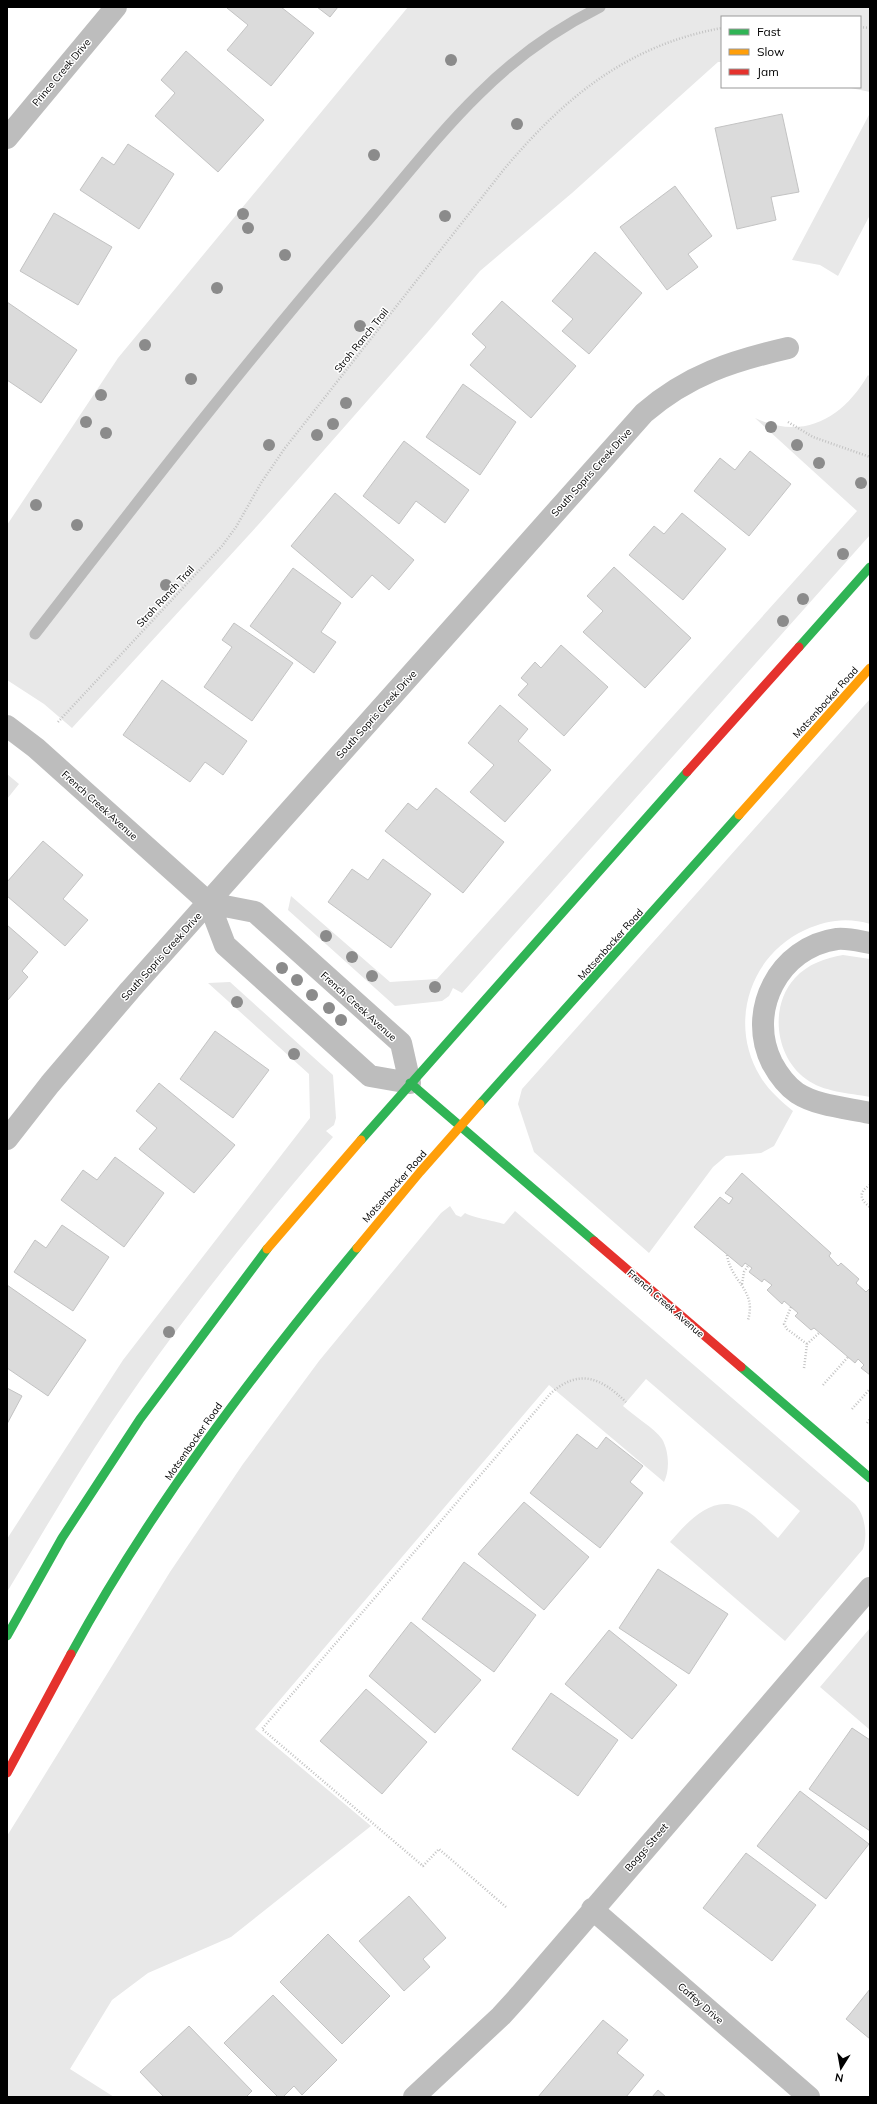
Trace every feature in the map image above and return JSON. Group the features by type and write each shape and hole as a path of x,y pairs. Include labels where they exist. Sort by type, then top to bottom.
{"main road":[{"path":"7,1636 62,1538 158,1393 266,1251 410,1083 870,567"},
{"name":"Motsenbocker Road","path":"7,1773 108,1589 179,1479 288,1331 327,1282 420,1172 870,668"},
{"name":"French Creek Avenue","path":"410,1083 870,1478"}],"street":[{"name":"Prince Creek Drive","path":"7,138 116,7"},
{"name":"South Sopris Creek Drive","path":"7,1139 66,1065 130,990 644,413 672,391 701,374 737,361 788,348"},
{"name":"French Creek Avenue","path":"7,726 36,748 209,903 225,945 370,1076 410,1083 401,1043 255,912 209,903"},
{"path":"870,943 839,939 824,942 797,955 786,964 770,988 765,1004 762,1022 768,1054 775,1068 787,1084 798,1093 827,1104 870,1113"},
{"name":"Boggs Street","path":"414,2097 501,2016 870,1588"},
{"name":"Caffey Drive","path":"592,1909 809,2097"}],"path":[{"name":"Stroh Ranch Trail","path":"58,722 228,539 281,453 505,168 530,139 582,90 623,63 666,43 701,32 721,28"},
{"path":"788,422 813,437 870,457"},
{"path":"870,1185 862,1193 861,1197 862,1201 870,1207"},
{"path":"728,1255 731,1272 742,1284 751,1308 748,1320"},
{"path":"742,1284 744,1272 748,1266"},
{"path":"791,1307 785,1318 784,1324 787,1329 807,1344"},
{"path":"804,1368 807,1344 819,1332"},
{"path":"823,1385 848,1357"},
{"path":"506,1907 439,1849 423,1866 262,1729 551,1393 560,1385 592,1378 613,1390 626,1402"},
{"path":"852,1409 870,1389"},
{"path":"867,1423 870,1419"}],"shaded area":[{"path":"408,7 870,7 870,92 851,88 861,88 861,16 721,16 721,62 718,62 572,193 480,271 258,525 72,728 44,704 7,680 7,525 118,358"},
{"path":"870,113 870,215 838,276 820,265 792,260"},
{"path":"868,375 870,377 870,535 462,993 453,988 449,996 442,1001 395,1006 288,910 291,896 390,982 437,979 857,511 755,418 773,425 790,427 806,426 820,421 834,414 847,403"},
{"path":"870,699 870,924 845,920 821,924 805,930 786,941 770,956 758,973 750,992 746,1013 746,1034 750,1056 767,1086 793,1111 774,1146 761,1153 726,1156 713,1167 649,1253 534,1152 518,1104 522,1089"},
{"path":"7,774 19,784 7,799"},
{"path":"843,955 870,959 870,1097 820,1087 806,1079 788,1058 782,1045 779,1031 781,1002 787,989 795,978 805,969 817,962"},
{"path":"230,982 333,1075 336,1118 334,1125 326,1131 333,1137 239,1250 149,1368 94,1449 7,1592 7,1539 123,1360 310,1118 309,1074 208,983"},
{"path":"450,1206 456,1215 461,1217 465,1213 504,1224 515,1211 855,1504 865,1525 865,1543 863,1549 785,1641 670,1542 691,1520 708,1508 717,1505 727,1504 743,1508 778,1538 800,1511 646,1379 623,1406 662,1439 668,1460 664,1482 549,1385 255,1729 371,1826 231,1937 148,1973 112,2000 70,2069 114,2097 7,2097 7,1836 170,1572 243,1464 319,1361 441,1213"},
{"path":"870,1628 870,1730 820,1687"}],"building":[{"path":"281,7 314,33 271,86 227,50 248,25 227,8"},
{"path":"317,7 338,7 330,17"},
{"path":"186,51 264,120 218,172 155,116 175,93 161,80"},
{"path":"782,114 799,192 771,197 776,220 737,229 715,128"},
{"path":"128,144 174,174 139,229 80,190 102,157 114,165"},
{"path":"675,186 712,236 688,254 698,267 667,290 620,227"},
{"path":"54,213 112,247 78,305 20,271"},
{"path":"595,252 642,293 589,354 562,331 573,319 552,301"},
{"path":"502,301 576,366 531,418 470,365 486,347 472,334"},
{"path":"7,302 77,350 41,403 7,380"},
{"path":"463,384 516,422 480,475 426,437"},
{"path":"404,441 469,490 445,523 416,501 399,524 363,496"},
{"path":"750,451 791,484 749,536 694,491 720,458 735,470"},
{"path":"335,493 414,560 389,590 372,575 352,598 291,546"},
{"path":"682,513 726,549 683,600 629,555 654,526 664,534"},
{"path":"614,567 691,638 645,688 583,632 603,611 587,596"},
{"path":"293,568 341,603 321,632 336,642 314,673 250,626"},
{"path":"234,623 293,663 252,721 204,687 232,647 222,640"},
{"path":"561,645 608,687 564,736 518,695 528,684 521,678 535,662 541,668"},
{"path":"162,680 247,741 223,775 205,762 190,782 123,735"},
{"path":"500,705 528,729 518,741 551,770 505,822 470,792 494,765 468,743"},
{"path":"436,788 504,842 463,893 385,831 408,803 417,810"},
{"path":"43,841 83,875 63,899 88,920 65,946 7,896 7,882"},
{"path":"383,859 431,894 391,948 328,902 352,869 368,880"},
{"path":"7,925 38,952 22,971 28,977 7,1001"},
{"path":"215,1031 269,1070 233,1118 180,1079"},
{"path":"159,1083 235,1145 194,1193 139,1149 157,1128 136,1111"},
{"path":"115,1157 164,1193 124,1247 61,1200 83,1170 97,1180"},
{"path":"742,1173 831,1253 829,1256 838,1266 841,1263 859,1279 856,1283 866,1292 870,1288 870,1375 861,1368 864,1365 858,1359 855,1363 814,1328 811,1330 795,1316 798,1313 784,1301 782,1304 767,1290 772,1285 764,1279 762,1282 749,1272 752,1268 745,1263 742,1267 694,1227 720,1197 729,1204 733,1198 725,1193"},
{"path":"62,1225 109,1257 73,1311 14,1272 35,1240 46,1248"},
{"path":"7,1285 86,1340 48,1396 7,1368"},
{"path":"7,1388 22,1396 7,1424"},
{"path":"577,1434 597,1449 606,1437 643,1466 630,1482 643,1493 600,1548 530,1493"},
{"path":"524,1502 589,1557 544,1610 478,1554"},
{"path":"464,1562 536,1615 494,1672 422,1619"},
{"path":"658,1569 728,1614 689,1674 619,1628"},
{"path":"411,1622 481,1680 435,1733 369,1676"},
{"path":"609,1630 677,1685 632,1739 565,1684"},
{"path":"366,1689 427,1742 382,1794 320,1741"},
{"path":"551,1693 618,1740 578,1796 512,1749"},
{"path":"852,1728 870,1740 870,1831 809,1789"},
{"path":"800,1791 869,1844 826,1899 757,1846"},
{"path":"746,1853 816,1905 772,1961 703,1908"},
{"path":"409,1896 446,1938 423,1959 430,1967 404,1991 359,1941"},
{"path":"328,1934 390,1996 342,2044 280,1982"},
{"path":"870,1989 870,2039 846,2019"},
{"path":"273,1995 337,2060 302,2095 294,2086 283,2097 278,2097 224,2043"},
{"path":"603,2020 628,2040 617,2053 644,2075 626,2097 538,2097"},
{"path":"189,2026 252,2091 246,2097 164,2097 140,2072"},
{"path":"658,2090 666,2097 652,2097"}],"waterway":[{"path":"35,634 279,325 449,125 492,81 521,57 567,25 600,7"}],"traffic: fast":[{"path":"799,647 870,567"},
{"path":"361,1140 687,772"},
{"path":"480,1104 739,815"},
{"path":"410,1083 594,1241"},
{"path":"71,1654 134,1547 168,1496 241,1394 357,1248"},
{"path":"7,1636 62,1538 140,1419 267,1249"},
{"path":"741,1367 870,1478"}],"traffic: slow":[{"path":"739,815 870,668"},
{"path":"357,1248 420,1172 480,1104"},
{"path":"267,1249 361,1140"}],"traffic: jam":[{"path":"687,772 799,647"},
{"path":"594,1241 741,1367"},
{"path":"7,1773 71,1654"}]}
